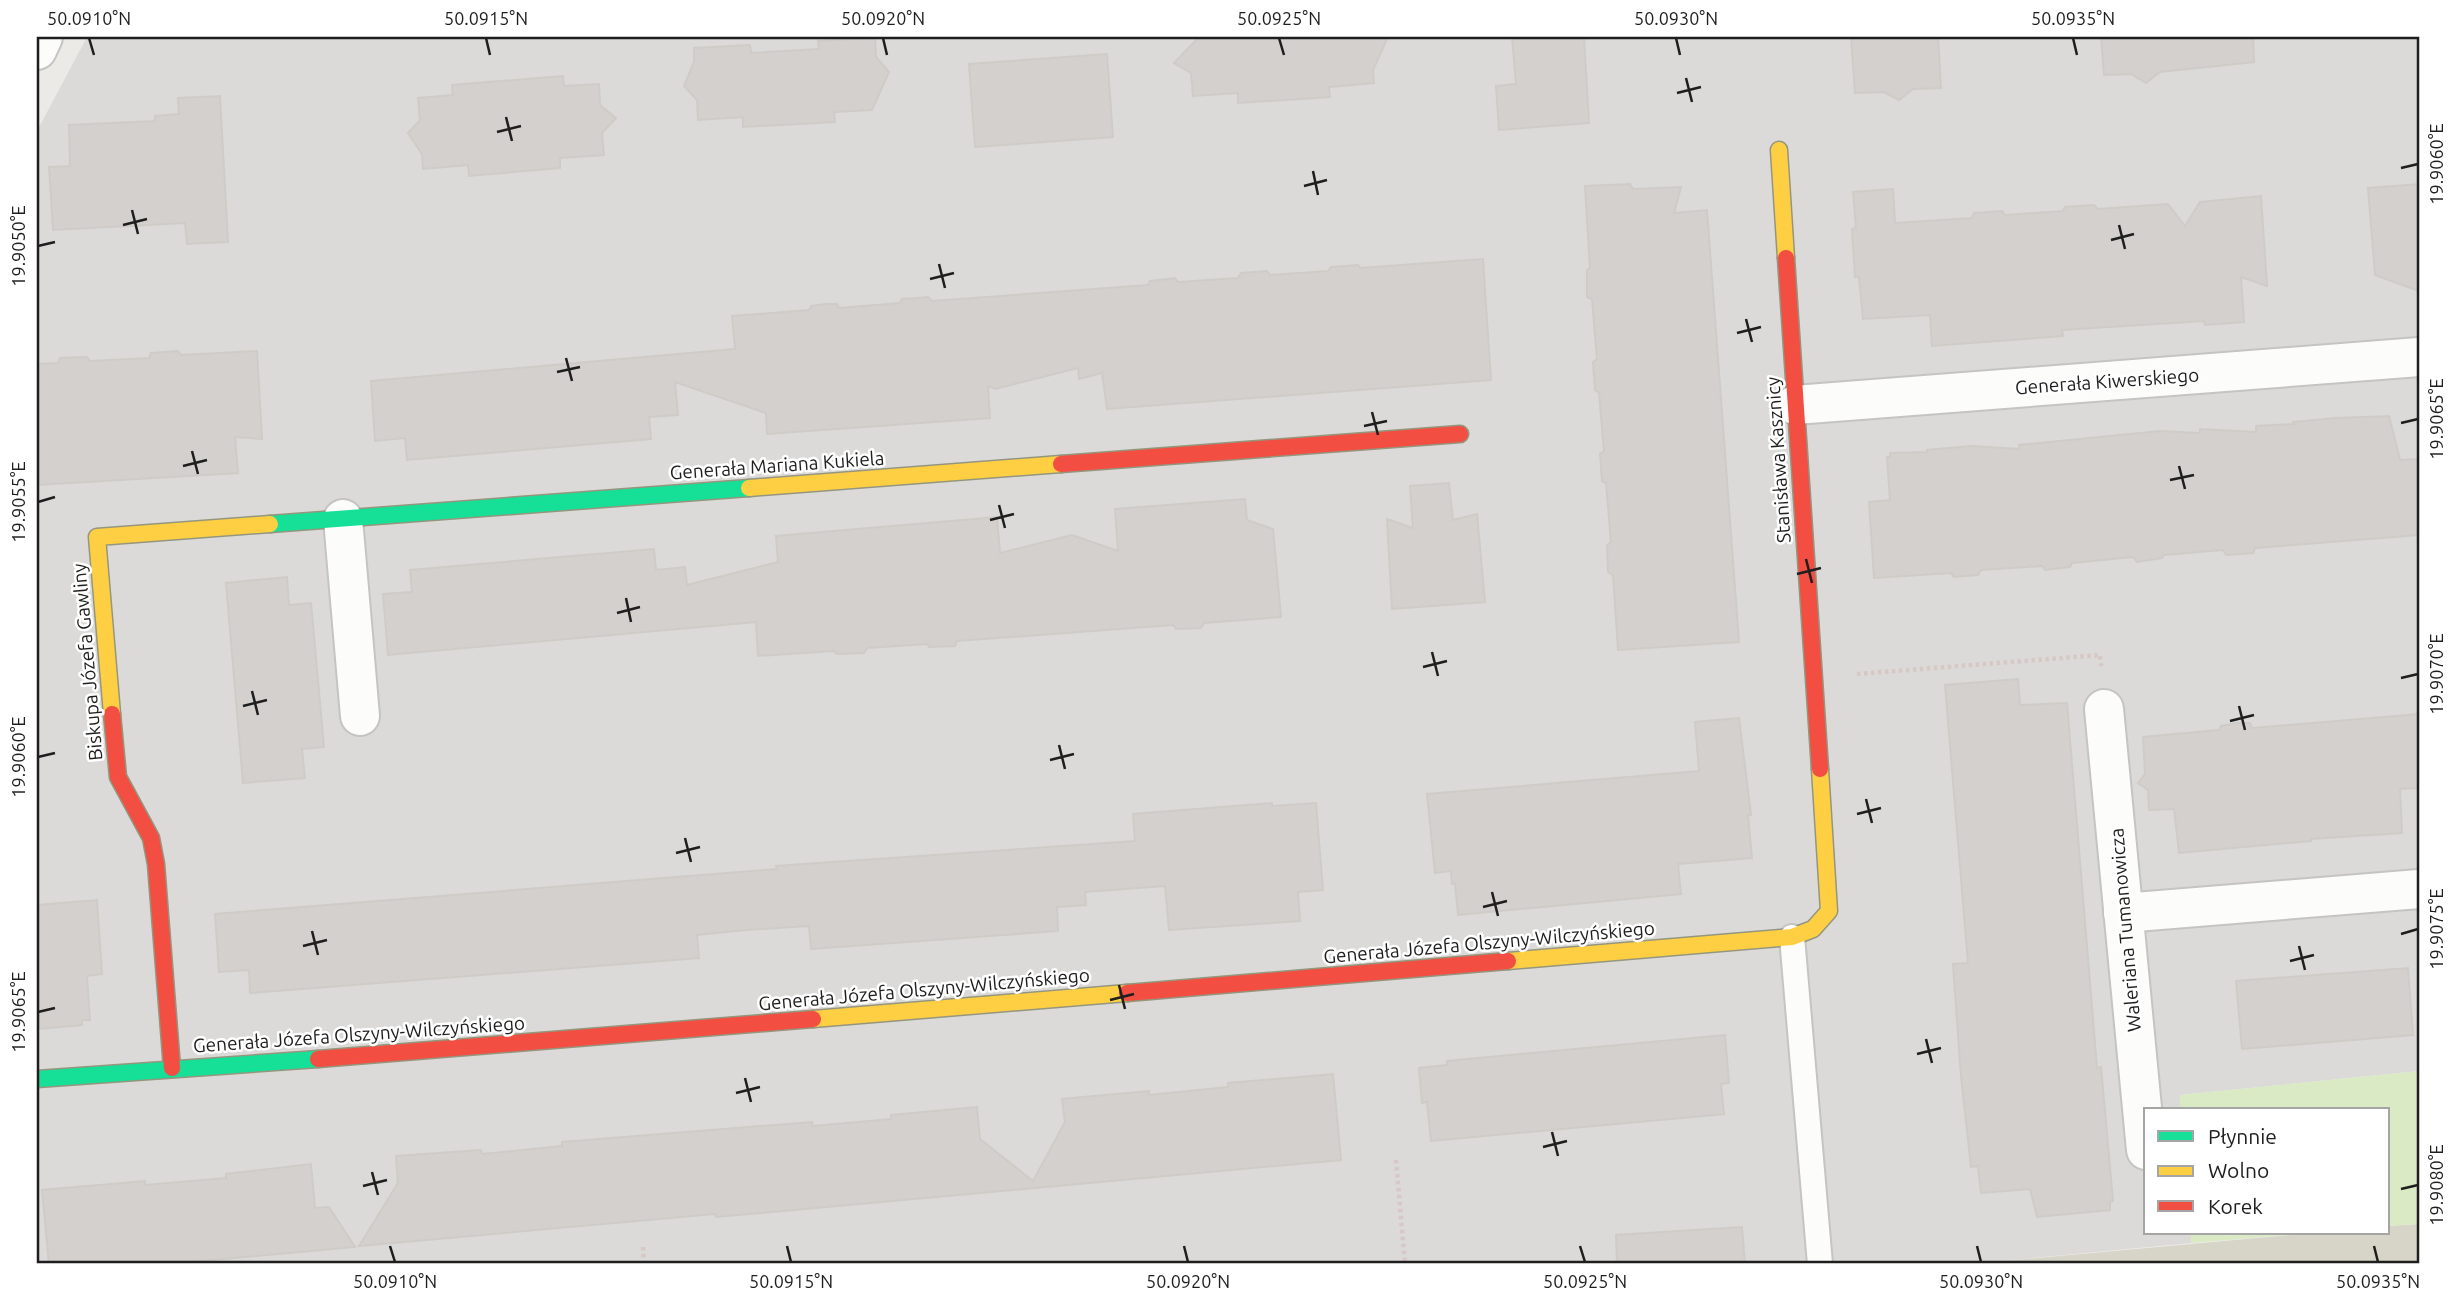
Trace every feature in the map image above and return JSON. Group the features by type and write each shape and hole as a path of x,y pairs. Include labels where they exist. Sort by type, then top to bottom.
{"street":[{"path":"37,50 43,37"},
{"name":"Stanisława Kasznicy","path":"1779,150 1829,911 1802,933"},
{"name":"Generała Kiwerskiego","path":"1795,405 2419,356"},
{"name":"Generała Mariana Kukiela","path":"97,537 1460,434"},
{"path":"343,519 360,716"},
{"name":"Biskupa Józefa Gawliny","path":"97,537 118,777 150,838 153,851 172,1069"},
{"name":"Waleriana Tumanowicza","path":"2104,709 2144,1129"},
{"path":"2123,912 2419,889"},
{"name":"Generała Józefa Olszyny-Wilczyńskiego","path":"37,1079 474,1048 1802,933"}],"lane":[{"path":"1802,933 1820,1264"}],"path":[{"path":"1813,677 2100,655 2104,709"},
{"path":"1396,1160 1405,1264"},
{"path":"643,1247 644,1264"}],"shaded area":[{"path":"87,37 2419,37 2419,1071 2180,1095 2181,1108 2144,1108 2144,1234 2191,1234 2191,1243 1970,1264 37,1264 37,131"},
{"path":"2419,1224 2419,1264 1970,1264 2302,1234 2390,1234 2390,1226"}],"green space":[{"path":"2419,1071 2419,1224 2390,1226 2390,1108 2181,1108 2180,1095"},
{"path":"2191,1234 2301,1234 2191,1243"}],"building":[{"path":"1199,37 1388,37 1373,70 1374,83 1329,87 1330,97 1238,103 1238,93 1193,96 1191,73 1174,63"},
{"path":"1512,37 1584,37 1589,123 1499,130 1496,86 1516,84"},
{"path":"1851,37 1938,37 1941,88 1913,89 1899,100 1884,92 1855,93"},
{"path":"2101,37 2253,37 2254,62 2160,72 2146,83 2131,74 2104,75"},
{"path":"875,38 876,57 889,72 872,110 834,112 835,122 743,127 743,117 698,120 697,100 684,86 694,62 694,48 750,45 751,53 819,49 818,41"},
{"path":"1107,54 1113,137 975,147 969,64"},
{"path":"563,76 564,86 599,84 600,105 616,118 602,133 604,155 560,158 560,168 469,176 468,165 423,169 422,154 408,133 420,120 418,98 453,95 452,85"},
{"path":"220,96 228,242 187,244 185,223 53,230 49,167 70,166 69,125 155,121 155,116 179,114 178,98"},
{"path":"1630,184 1633,189 1681,187 1674,213 1707,210 1739,642 1618,650 1613,575 1608,572 1607,545 1611,542 1606,483 1602,481 1600,454 1604,451 1599,393 1595,390 1593,362 1597,359 1592,299 1587,297 1587,270 1590,268 1585,186"},
{"path":"2419,184 2419,291 2375,275 2368,188"},
{"path":"1893,189 1895,223 1972,218 1974,213 2002,211 2005,215 2063,211 2065,207 2094,205 2098,209 2168,204 2185,226 2200,202 2261,196 2267,286 2241,277 2244,322 2205,325 2204,321 2062,330 2063,336 1932,346 1930,315 1863,319 1859,277 1855,277 1852,229 1856,228 1853,192"},
{"path":"1483,259 1491,380 1107,409 1102,373 1079,379 1078,368 995,389 988,386 990,418 767,434 766,413 675,382 678,415 649,417 651,439 407,460 405,438 375,441 371,381 735,349 732,316 809,310 811,306 826,304 837,304 839,308 900,303 902,299 928,297 932,301 1148,285 1150,281 1175,278 1178,282 1238,278 1241,273 1267,271 1270,275 1328,271 1331,267 1358,265 1360,268"},
{"path":"178,351 181,355 257,351 262,439 235,437 238,473 37,485 37,364 58,363 60,358 87,357 90,361 149,358 151,353"},
{"path":"2389,416 2400,460 2419,459 2419,535 2255,548 2253,553 2226,555 2223,550 2164,555 2162,558 2137,562 2133,557 2072,563 2070,567 2045,570 2042,566 1981,570 1978,575 1954,577 1951,573 1874,578 1869,502 1890,500 1887,457 1890,457 1890,453 1927,452 1971,446 2019,449 2019,445 2160,431 2200,433 2200,429 2256,432 2256,426"},
{"path":"1449,483 1453,520 1477,514 1485,602 1392,609 1387,519 1413,528 1410,486"},
{"path":"1245,499 1247,520 1273,529 1281,617 1204,623 1201,628 1176,629 1173,625 957,641 955,646 929,647 927,644 867,648 864,653 837,654 834,651 758,656 756,622 388,655 383,594 412,592 410,570 654,549 656,570 685,567 687,585 778,562 776,536 997,517 1000,553 1072,535 1118,551 1115,509"},
{"path":"287,577 289,605 311,603 324,747 302,749 305,778 243,783 226,583"},
{"path":"2018,679 2020,705 2067,703 2097,1068 2101,1067 2113,1201 2110,1202 2110,1210 2037,1217 2030,1189 1981,1193 1978,1166 1971,1167 1953,964 1968,963 1945,685"},
{"path":"2419,714 2419,788 2400,789 2402,833 2311,839 2179,853 2174,809 2149,810 2148,790 2138,783 2145,774 2143,737 2219,730 2221,726 2237,723 2250,723 2252,728"},
{"path":"1739,718 1751,815 1748,815 1752,858 1678,864 1681,894 1458,915 1451,871 1435,873 1427,794 1699,771 1695,722"},
{"path":"1272,803 1272,806 1316,803 1323,890 1298,892 1300,921 1169,930 1165,886 1085,892 1086,905 1057,907 1058,931 811,949 809,926 746,930 697,935 699,958 250,993 249,970 219,972 215,914 777,869 776,866 1135,841 1133,814"},
{"path":"97,900 102,974 87,976 90,1020 82,1020 82,1025 39,1029 37,905"},
{"path":"2408,968 2413,1035 2242,1049 2236,981"},
{"path":"1725,1035 1729,1083 1721,1084 1724,1114 1431,1141 1427,1102 1422,1103 1419,1068 1447,1065 1447,1061"},
{"path":"1333,1074 1341,1160 716,1217 715,1214 359,1246 398,1183 396,1156 481,1150 482,1154 562,1146 562,1142 812,1122 813,1126 977,1107 980,1139 1033,1181 1065,1122 1062,1099 1149,1091 1149,1095 1228,1087 1228,1083"},
{"path":"311,1164 315,1208 329,1207 355,1247 167,1264 49,1264 42,1190 145,1181 145,1185 226,1178 226,1174"},
{"path":"1742,1227 1745,1264 1617,1264 1616,1235"}],"traffic: fast":[{"path":"270,524 749,488"},
{"path":"37,1079 318,1059"}],"traffic: slow":[{"path":"1779,150 1786,258"},
{"path":"749,488 1061,464"},
{"path":"112,714 97,537 270,524"},
{"path":"1508,961 1792,937 1813,929 1829,911 1820,769"},
{"path":"813,1019 1127,993"}],"traffic: jam":[{"path":"1786,258 1820,769"},
{"path":"1061,464 1460,434"},
{"path":"112,714 118,777 151,838 156,864 172,1068"},
{"path":"1127,993 1508,961"},
{"path":"318,1059 813,1019"}]}
